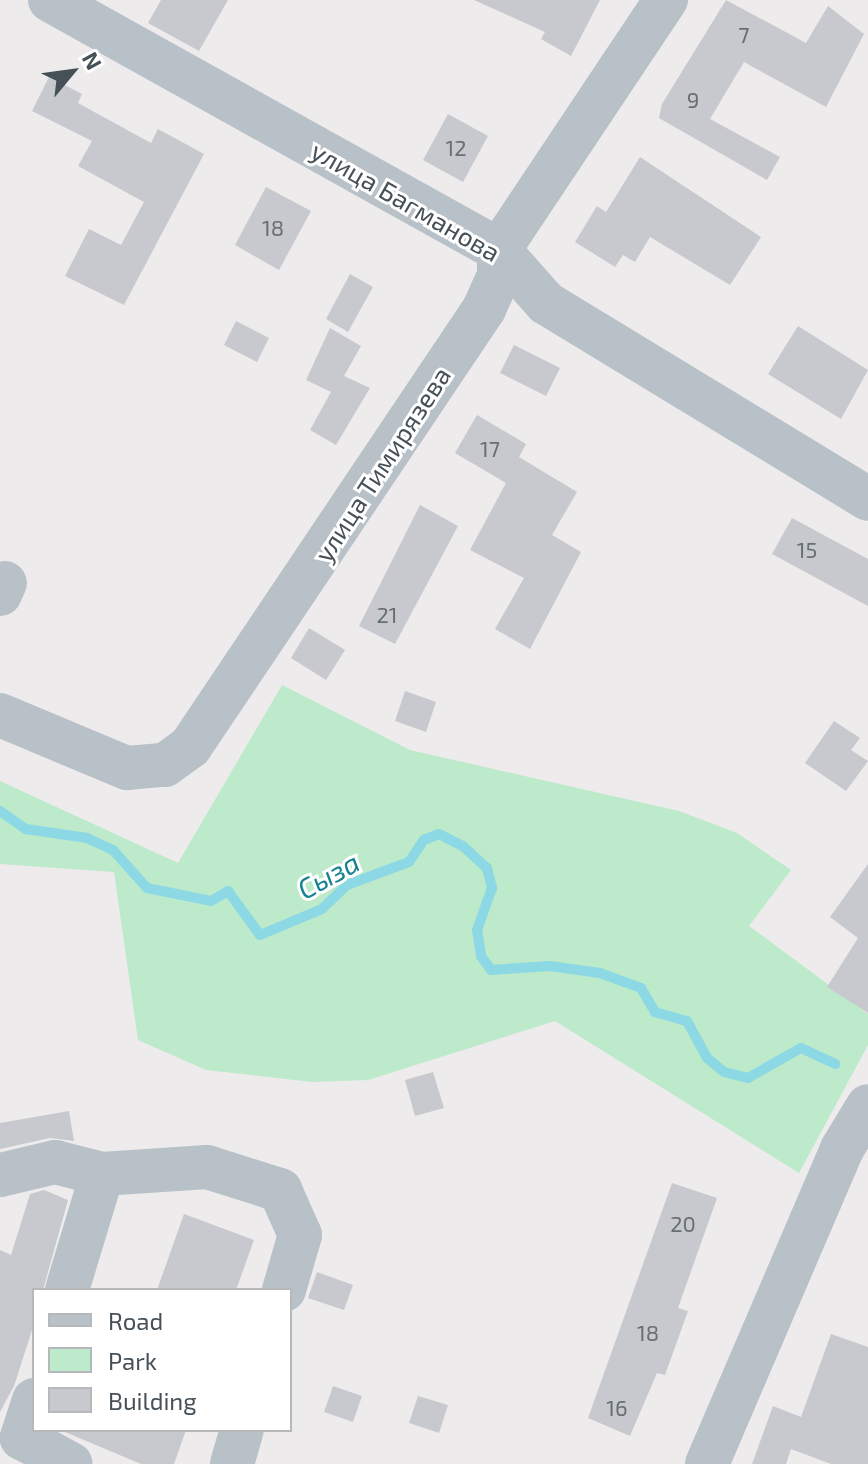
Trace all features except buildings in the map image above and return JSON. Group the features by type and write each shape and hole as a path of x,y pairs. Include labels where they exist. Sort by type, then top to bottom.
{"street":[{"name":"улица Багманова","path":"50,0 499,250 546,303 868,499"},
{"name":"улица Тимирязева","path":"0,715 127,768 165,765 190,747 484,309 499,275 499,250 666,0"},
{"path":"707,1464 842,1149 868,1106"},
{"path":"0,1175 55,1162 102,1174 207,1167 280,1190 300,1235 285,1288"},
{"path":"68,1288 102,1174"},
{"path":"232,1464 241,1432"},
{"path":"24,1434 71,1464"}],"green space":[{"path":"282,685 410,750 679,811 737,833 791,870 749,926 868,1014 868,1045 799,1173 555,1021 368,1080 313,1082 206,1070 138,1040 114,872 0,864 0,781 178,863"}],"waterway":[{"name":"Сыза","path":"0,811 26,829 87,838 113,850 147,888 211,901 228,891 260,935 322,909 347,885 409,862 424,840 439,834 463,846 487,868 492,888 477,930 481,956 491,970 550,966 600,973 641,988 655,1012 687,1021 707,1058 724,1072 748,1078 801,1048 835,1064"}]}
